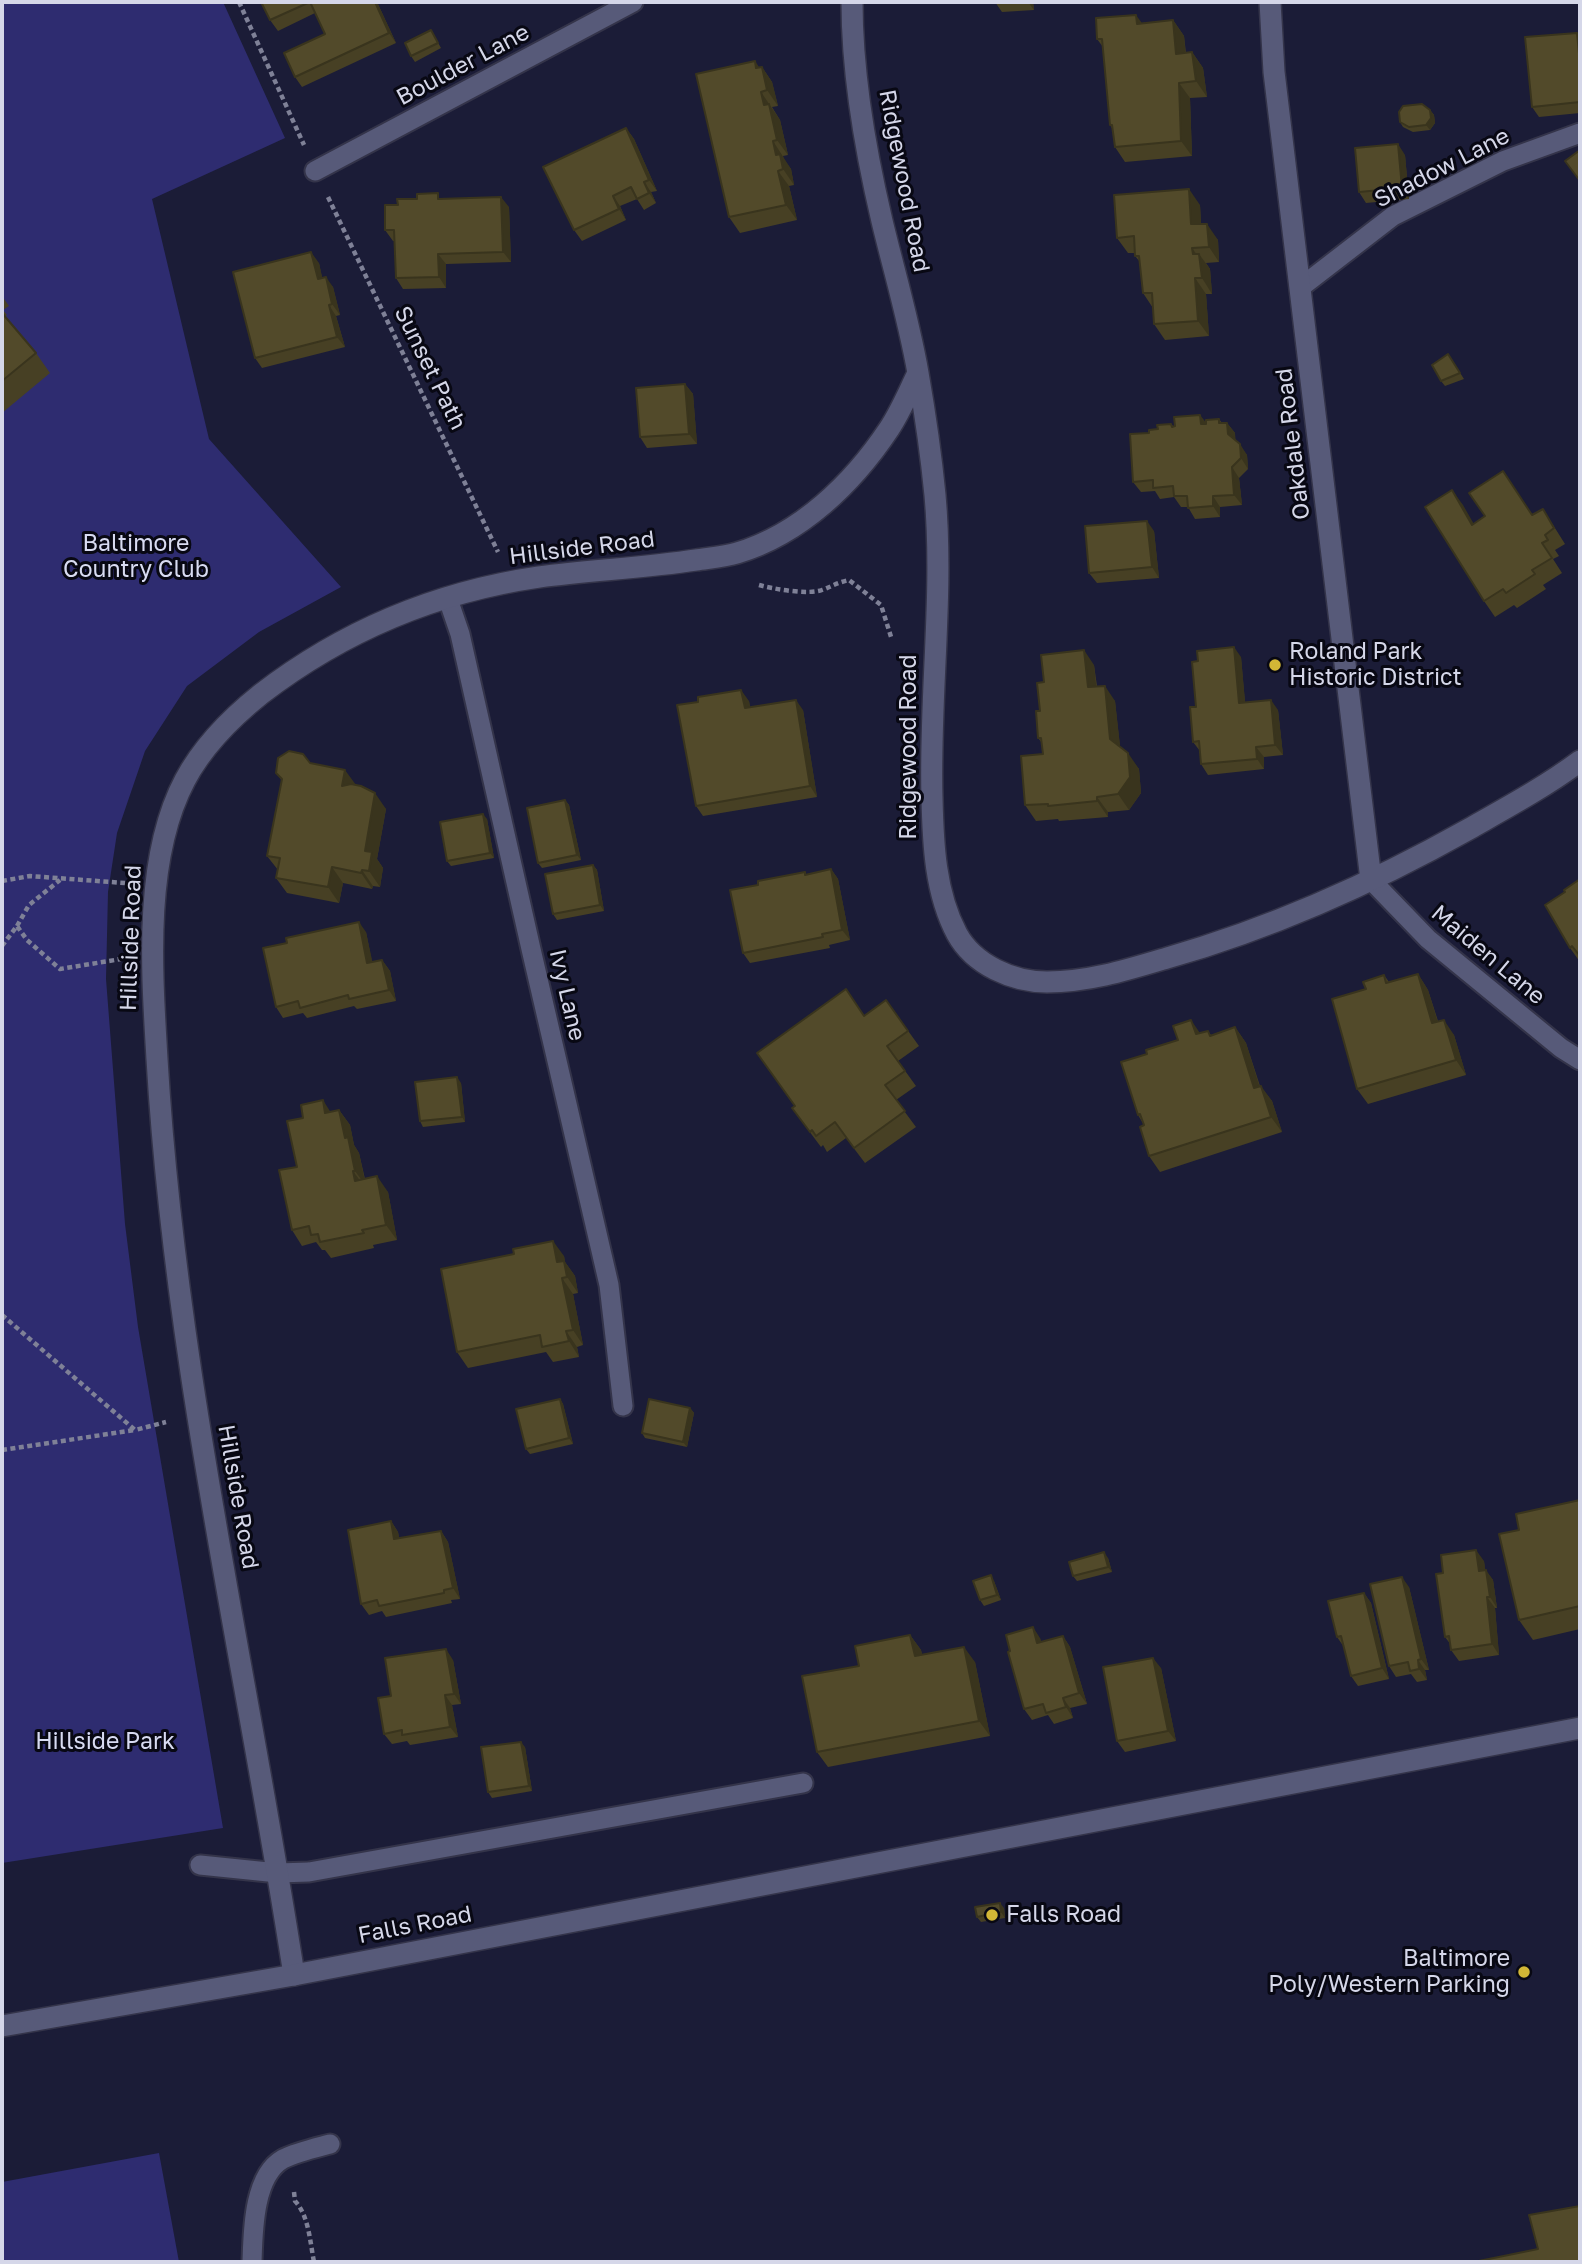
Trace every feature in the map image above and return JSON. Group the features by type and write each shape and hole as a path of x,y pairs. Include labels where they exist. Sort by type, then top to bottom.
{"street":[{"name":"Ridgewood Road","path":"852,2 852,41 863,124 881,217 918,373 939,534 931,763 932,830 941,893 958,937 980,960 1009,976 1044,982 1098,978 1196,950 1275,922 1371,880 1507,808 1580,761"},
{"name":"Oakdale Road","path":"1270,2 1274,72 1371,880"},
{"name":"Hillside Road","path":"294,1975 215,1521 185,1332 164,1167 152,986 158,870 169,815 187,777 214,737 249,704 286,675 332,645 399,614 477,590 542,577 670,564 736,553 765,541 825,504 865,463 892,424 918,373"},
{"name":"Falls Road","path":"2,2026 294,1975 1580,1728"}],"lane":[{"name":"Boulder Lane","path":"316,171 633,2"},
{"name":"Shadow Lane","path":"1301,287 1393,216 1503,160 1580,133"},
{"name":"Ivy Lane","path":"448,598 460,634 610,1285 624,1406"},
{"name":"Maiden Lane","path":"1371,880 1428,939 1561,1048 1580,1060"},
{"path":"200,1865 278,1873 309,1872 803,1783"},
{"path":"252,2262 253,2231 259,2196 269,2171 281,2160 330,2144"}],"path":[{"path":"239,2 306,149"},
{"name":"Sunset Path","path":"327,195 500,556"},
{"path":"759,585 776,590 821,591 834,583 849,580 881,605 892,640"},
{"path":"2,881 30,876 157,885"},
{"path":"2,946 29,905 60,880"},
{"path":"17,926 27,940 60,969 153,953"},
{"path":"2,1315 135,1430"},
{"path":"2,1450 135,1430 198,1414"},
{"path":"294,2191 295,2202 302,2209 305,2219 314,2262"}],"green space":[{"path":"2,2 223,2 285,138 152,199 209,439 341,587 259,632 187,686 145,751 117,833 108,892 106,979 125,1224 138,1327 223,1828 2,1863"},
{"path":"159,2153 179,2262 2,2262 2,2182"}],"building":[{"path":"261,2 310,2 270,20"},
{"path":"310,2 375,2 389,33 295,77 284,53 325,34"},
{"path":"1136,15 1137,24 1173,20 1176,54 1192,52 1196,81 1179,83 1181,141 1115,147 1110,125 1102,39 1097,39 1096,18"},
{"path":"431,30 438,43 411,56 405,43"},
{"path":"1577,33 1580,102 1532,107 1525,37"},
{"path":"755,61 756,68 762,67 767,90 761,92 764,105 769,104 777,140 773,141 776,155 780,154 783,169 778,171 786,205 729,217 696,74"},
{"path":"1422,104 1430,110 1431,118 1426,125 1409,127 1400,122 1399,112 1403,106"},
{"path":"626,128 649,180 644,182 649,193 637,199 631,187 613,196 619,209 574,230 543,167"},
{"path":"1398,144 1402,188 1359,192 1355,148"},
{"path":"1580,150 1580,181 1565,161"},
{"path":"1189,189 1191,224 1207,224 1209,247 1192,248 1193,254 1199,254 1202,278 1195,278 1198,321 1154,324 1152,293 1143,293 1139,256 1135,256 1134,236 1117,238 1114,195"},
{"path":"438,193 438,199 501,197 503,252 438,254 439,277 396,278 394,230 385,230 385,205 398,205 397,199 417,199 417,194"},
{"path":"311,252 318,279 326,277 337,337 255,358 233,272"},
{"path":"2,313 36,353 2,381"},
{"path":"1448,354 1460,373 1441,381 1432,365"},
{"path":"685,384 689,434 640,437 636,388"},
{"path":"1200,415 1201,424 1206,424 1206,420 1219,419 1219,423 1227,423 1228,434 1240,444 1241,458 1232,467 1234,495 1213,496 1213,506 1188,508 1187,496 1174,496 1173,486 1153,488 1153,480 1133,482 1130,434 1149,433 1149,430 1158,429 1157,425 1175,426 1174,417"},
{"path":"1503,471 1532,515 1543,509 1554,528 1545,535 1548,540 1542,543 1552,558 1532,570 1535,574 1506,593 1503,589 1484,601 1425,507 1452,490 1472,525 1485,516 1469,493"},
{"path":"1147,521 1152,567 1089,573 1085,526"},
{"path":"1234,647 1239,703 1271,700 1275,745 1256,747 1257,759 1201,764 1199,741 1193,742 1190,707 1196,707 1192,662 1198,661 1197,651"},
{"path":"1084,650 1088,687 1105,686 1110,739 1128,753 1130,777 1118,794 1097,797 1097,801 1048,806 1025,805 1021,756 1043,754 1041,738 1038,738 1036,711 1040,711 1037,683 1044,682 1041,655"},
{"path":"741,690 745,708 796,700 810,786 696,806 677,705 698,702 698,697"},
{"path":"289,751 303,754 310,763 345,770 342,786 361,786 375,793 365,851 372,852 369,871 362,870 361,873 332,867 328,887 276,878 280,858 267,856 282,779 276,773 278,758"},
{"path":"565,800 577,855 538,863 527,808"},
{"path":"483,814 490,853 447,861 440,822"},
{"path":"593,865 600,905 553,914 545,874"},
{"path":"831,869 842,930 822,934 823,937 743,953 730,890 758,885 758,881"},
{"path":"1580,879 1580,956 1572,946 1570,948 1545,905"},
{"path":"359,922 367,963 382,960 389,990 349,999 348,995 300,1008 298,1001 276,1007 263,948 287,943 286,938"},
{"path":"1418,974 1432,1023 1444,1020 1456,1060 1357,1089 1332,999 1366,989 1363,982 1384,975 1386,983"},
{"path":"846,989 864,1016 886,1000 908,1031 887,1046 905,1071 885,1085 905,1111 854,1148 835,1122 816,1136 812,1130 810,1132 757,1053"},
{"path":"1191,1020 1196,1034 1208,1031 1210,1036 1235,1027 1254,1088 1261,1086 1271,1117 1149,1156 1140,1127 1144,1125 1140,1114 1138,1115 1121,1062 1147,1054 1146,1050 1178,1040 1173,1026"},
{"path":"457,1077 462,1117 420,1121 415,1082"},
{"path":"323,1100 325,1113 339,1110 345,1138 348,1137 355,1181 377,1176 386,1225 362,1230 364,1233 320,1242 318,1234 311,1235 309,1226 292,1230 279,1170 297,1167 287,1121 303,1118 301,1105"},
{"path":"553,1241 557,1262 564,1261 567,1277 562,1278 573,1330 566,1331 569,1341 542,1347 540,1335 457,1352 441,1269 514,1254 513,1249"},
{"path":"560,1399 569,1438 526,1449 516,1409"},
{"path":"649,1399 690,1408 683,1442 642,1433"},
{"path":"1580,1500 1580,1606 1519,1620 1499,1534 1519,1530 1516,1514"},
{"path":"391,1521 394,1539 441,1531 453,1588 444,1590 444,1593 379,1606 377,1600 361,1604 348,1530"},
{"path":"1476,1550 1479,1571 1486,1570 1492,1644 1451,1650 1449,1636 1445,1637 1436,1574 1443,1573 1441,1555"},
{"path":"1104,1552 1108,1567 1073,1576 1069,1562"},
{"path":"991,1575 997,1595 980,1600 973,1581"},
{"path":"1402,1577 1421,1659 1418,1660 1419,1669 1410,1671 1408,1662 1389,1666 1370,1584"},
{"path":"1364,1593 1382,1668 1351,1676 1341,1636 1337,1637 1328,1601"},
{"path":"1033,1627 1037,1643 1063,1636 1079,1693 1063,1698 1066,1707 1046,1713 1043,1704 1024,1709 1008,1652 1010,1651 1006,1635"},
{"path":"910,1635 915,1656 964,1647 979,1721 817,1752 802,1676 859,1666 855,1646"},
{"path":"446,1649 454,1694 445,1695 450,1727 402,1735 402,1730 384,1734 378,1698 391,1696 385,1658"},
{"path":"1153,1658 1168,1731 1117,1741 1103,1667"},
{"path":"521,1742 529,1786 488,1792 481,1747"},
{"path":"1000,1903 1001,1912 977,1917 975,1907"},
{"path":"1580,2206 1580,2262 1474,2262 1538,2249 1529,2215"}],"place":[{"name":"Roland Park Historic District","path":"1275,665"},
{"name":"Falls Road","path":"992,1915"},
{"name":"Baltimore Poly/Western Parking","path":"1524,1972"}],"park label":[{"name":"Baltimore Country Club","path":"136,557"},
{"name":"Hillside Park","path":"105,1742"}]}
